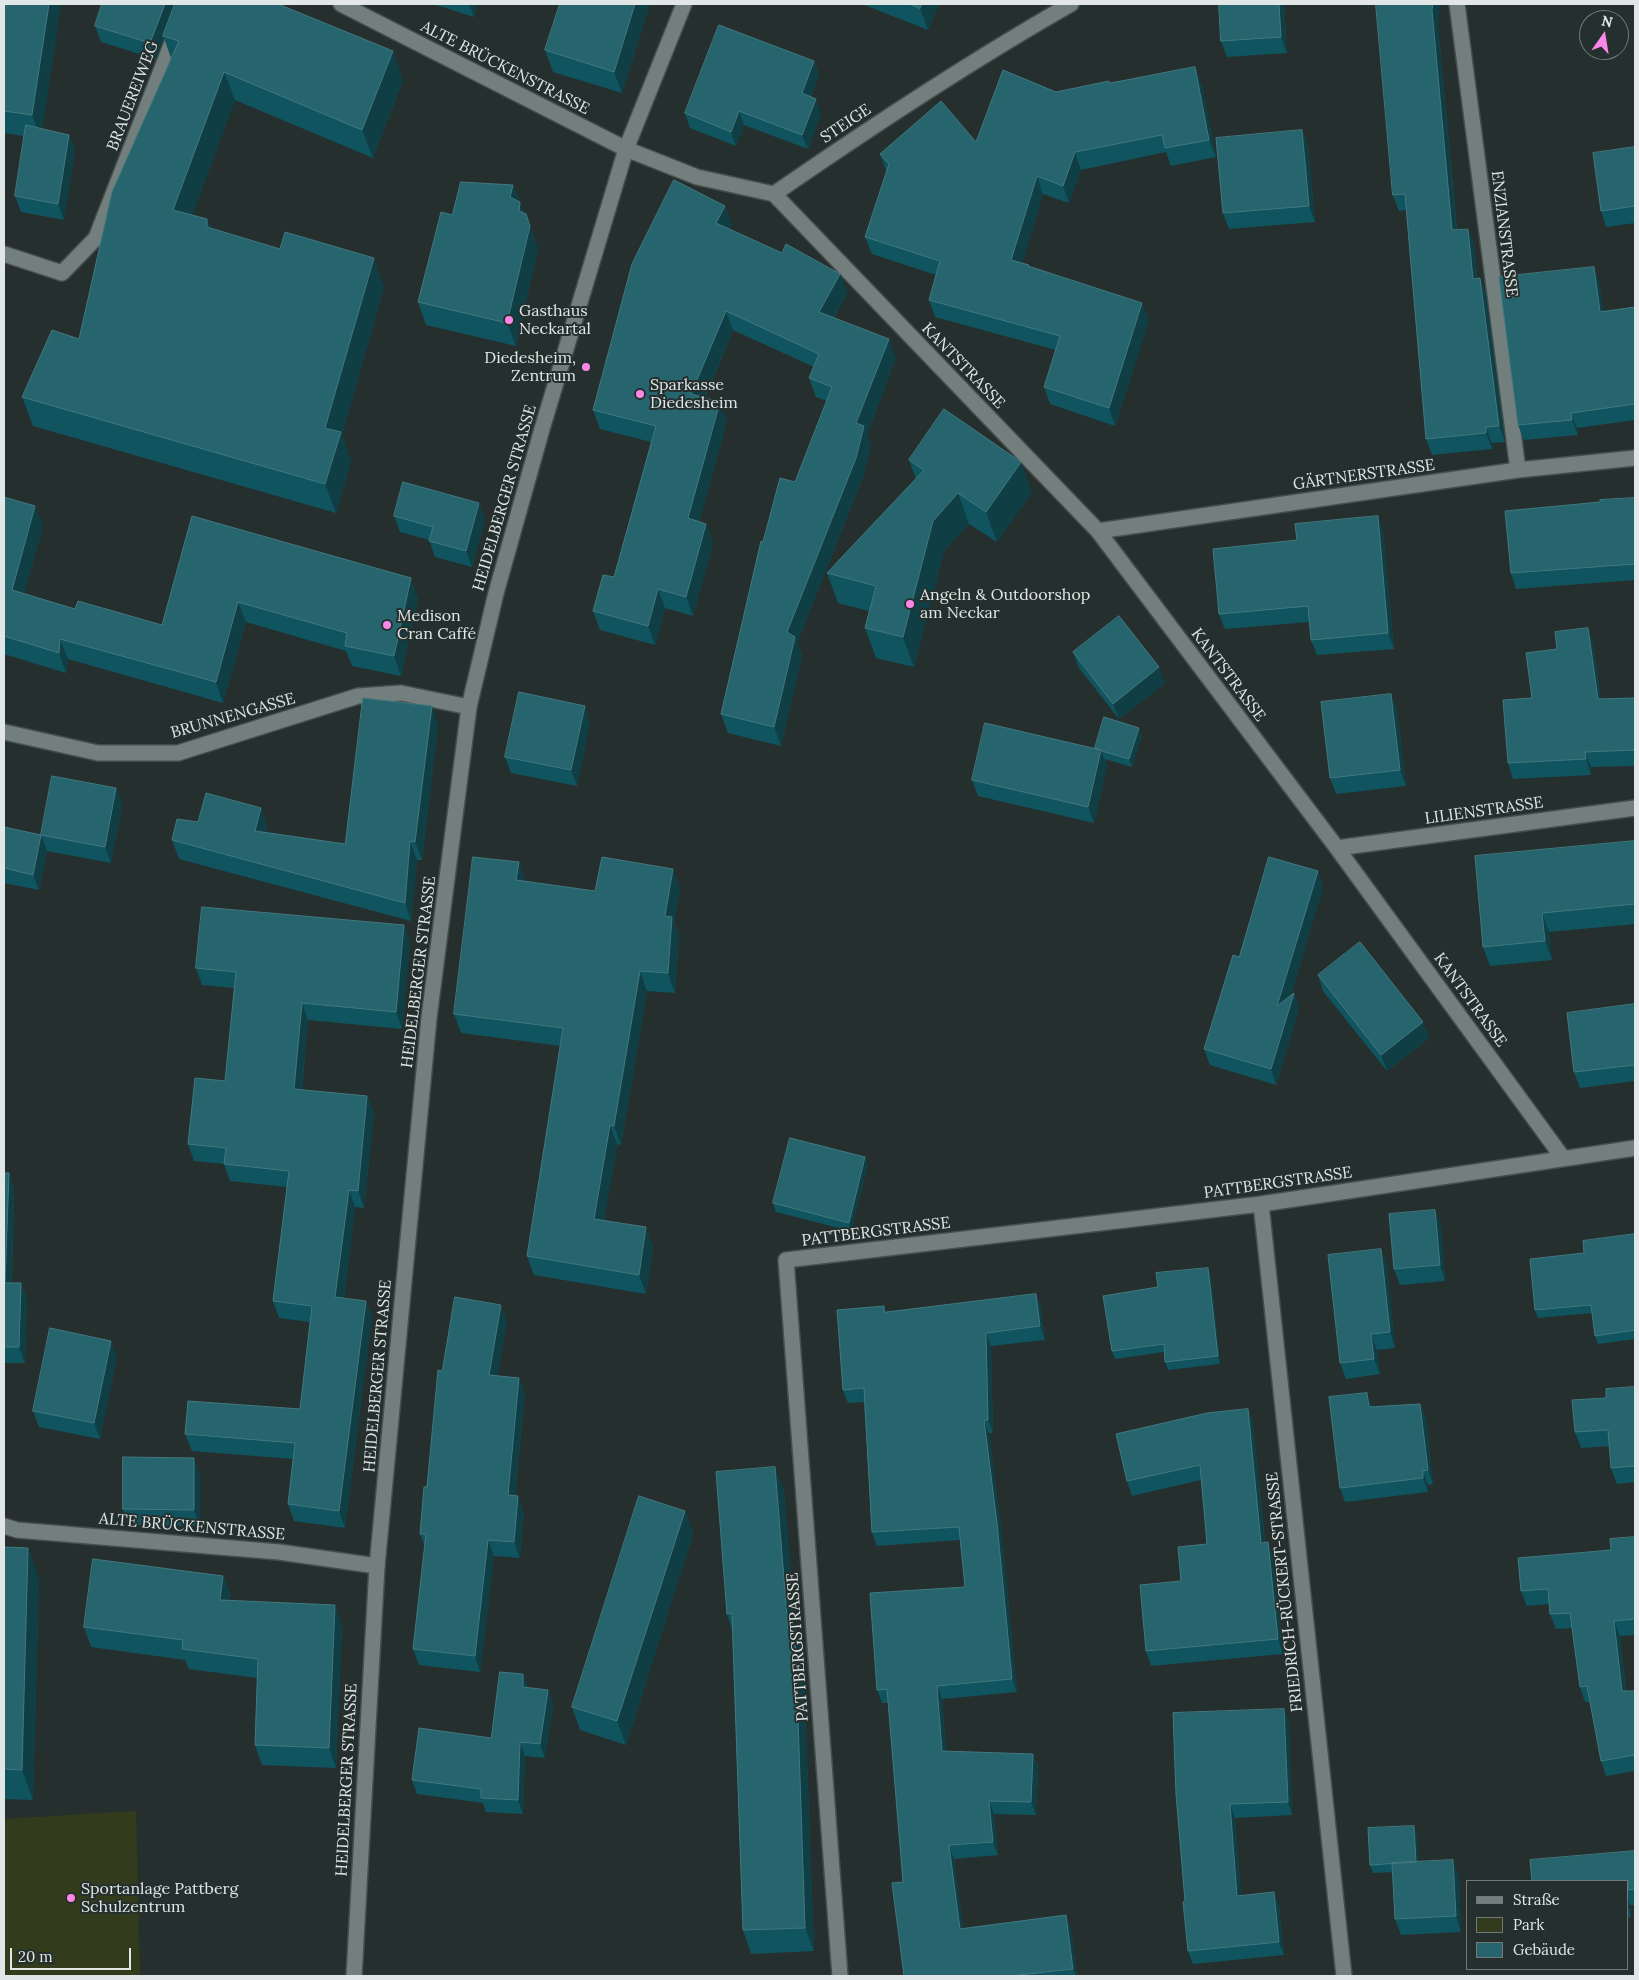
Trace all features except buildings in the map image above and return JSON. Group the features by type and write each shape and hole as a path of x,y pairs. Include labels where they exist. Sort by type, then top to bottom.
{"street":[{"name":"BRAUEREIWEG","path":"4,254 62,273 96,238 187,4"},
{"name":"ALTE BRÜCKENSTRASSE","path":"341,4 626,149"},
{"name":"HEIDELBERGER STRASSE","path":"354,1976 378,1566 429,1018 470,707 503,566 626,149 684,4"},
{"name":"STEIGE","path":"774,194 856,137 998,46 1071,4"},
{"name":"ENZIANSTRASSE","path":"1457,4 1518,470"},
{"path":"626,149 697,177 774,194"},
{"name":"KANTSTRASSE","path":"774,194 1098,531 1337,848 1563,1158"},
{"name":"GÄRTNERSTRASSE","path":"1098,531 1518,470 1635,458"},
{"name":"BRUNNENGASSE","path":"4,732 98,753 178,753 358,696 401,693 470,707"},
{"name":"LILIENSTRASSE","path":"1337,848 1635,808"},
{"path":"1563,1158 1635,1148"},
{"name":"PATTBERGSTRASSE","path":"840,1976 786,1260 1261,1204 1563,1158"},
{"name":"FRIEDRICH-RÜCKERT-STRASSE","path":"1261,1204 1344,1976"},
{"name":"ALTE BRÜCKENSTRASSE","path":"4,1526 17,1530 279,1552 378,1566"}],"green space":[{"name":"Sportanlage Pattberg Schulzentrum","path":"136,1811 140,1976 4,1976 4,1819"}],"place":[{"name":"Gasthaus Neckartal","path":"509,320"},
{"name":"Diedesheim, Zentrum","path":"586,367"},
{"name":"Sparkasse Diedesheim","path":"640,394"},
{"name":"Angeln & Outdoorshop am Neckar","path":"910,604"},
{"name":"Medison Cran Caffé","path":"387,625"},
{"name":"Sportanlage Pattberg Schulzentrum","path":"71,1898"}]}
